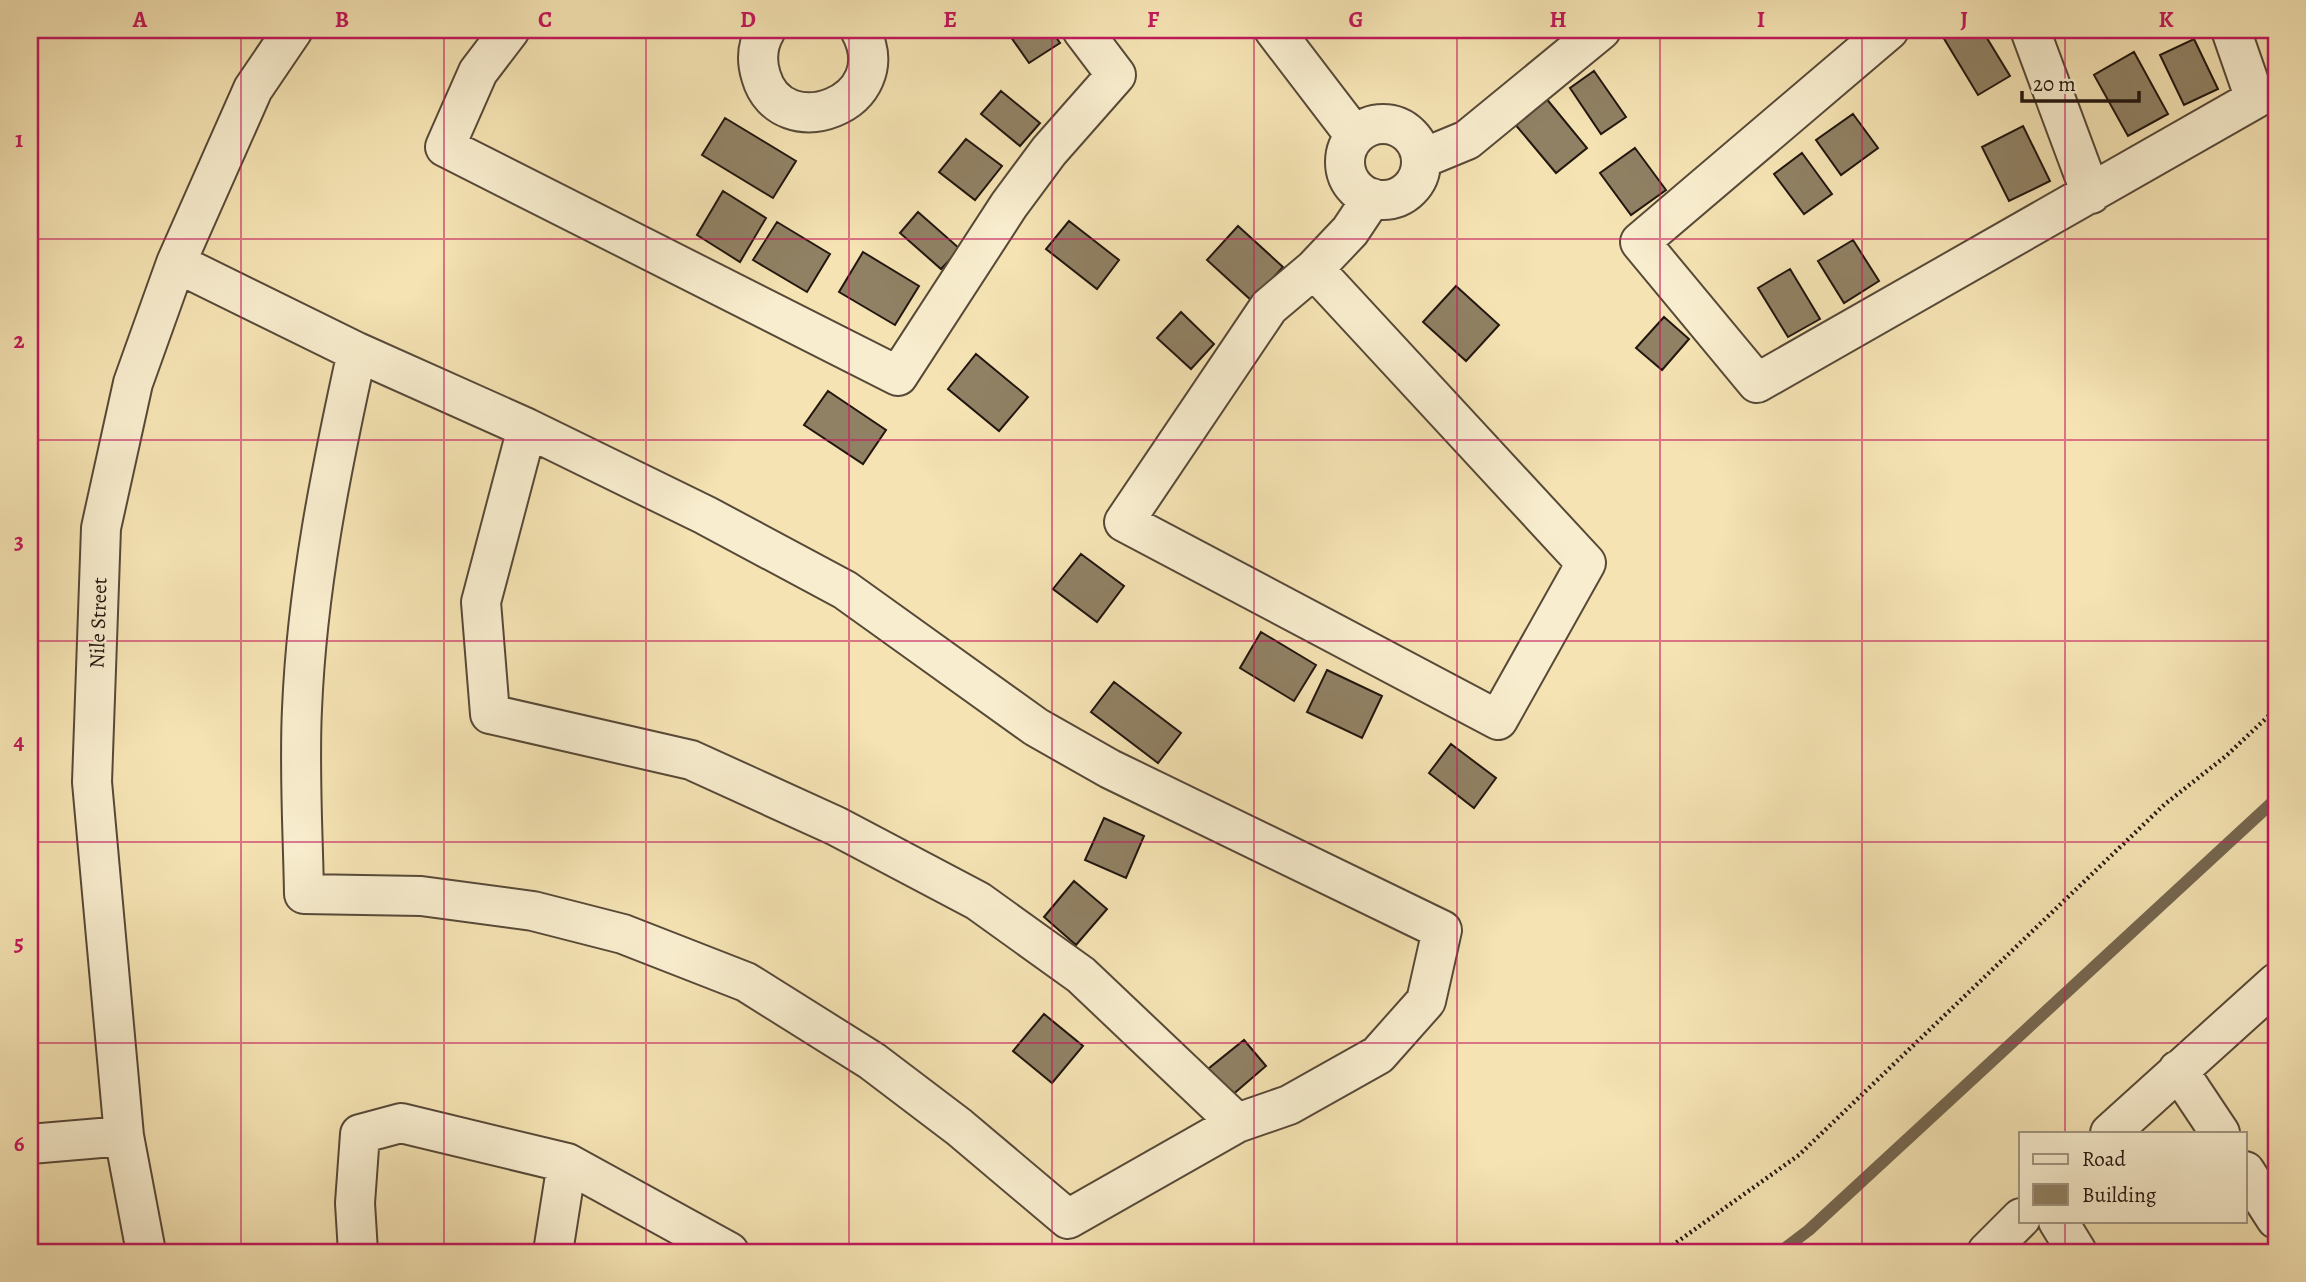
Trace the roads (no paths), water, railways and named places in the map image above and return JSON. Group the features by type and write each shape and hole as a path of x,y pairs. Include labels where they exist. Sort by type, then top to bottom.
{"street":[{"name":"Nile Street","path":"145,1252 124,1136 92,782 101,527 133,383 176,263 253,89 293,30"},
{"path":"510,30 478,72 445,147 898,376 1009,205 1049,151 1116,75 1082,30"},
{"path":"766,30 760,39 757,62 763,84 779,102 800,112 823,112 845,103 861,86 868,65 866,41 860,30"},
{"path":"1274,30 1355,136"},
{"path":"1422,159 1467,140 1601,30"},
{"path":"1889,30 1640,242 1757,383 2255,99 2231,30"},
{"path":"2030,30 2091,194"},
{"path":"1374,125 1396,126 1414,138 1422,159 1418,177 1408,192 1390,200 1372,198 1355,189 1346,172 1346,152 1355,136 1374,125"},
{"path":"1314,269 1586,563 1498,720 1125,522 1269,307 1314,269 1350,231 1372,198"},
{"path":"176,263 357,352 527,428 705,515 845,590 1036,727 1111,769 1443,930 1426,1001 1378,1055 1289,1105 1237,1123 1068,1219 959,1126 872,1061 746,982 623,934 533,911 421,896 304,894 302,709 315,563 357,352"},
{"path":"527,428 481,602 491,714 691,760 836,826 978,901 1081,975 1237,1123"},
{"path":"2111,1132 2276,984"},
{"path":"2178,1070 2219,1132"},
{"path":"358,1252 355,1203 360,1134 401,1123 567,1163 729,1252"},
{"path":"30,1144 124,1136"},
{"path":"552,1252 567,1163"},
{"path":"2246,1173 2276,1219"},
{"path":"1987,1252 2019,1220"},
{"path":"2059,1222 2077,1252"}],"waterway":[{"path":"1780,1252 1809,1230 2276,799"}]}
